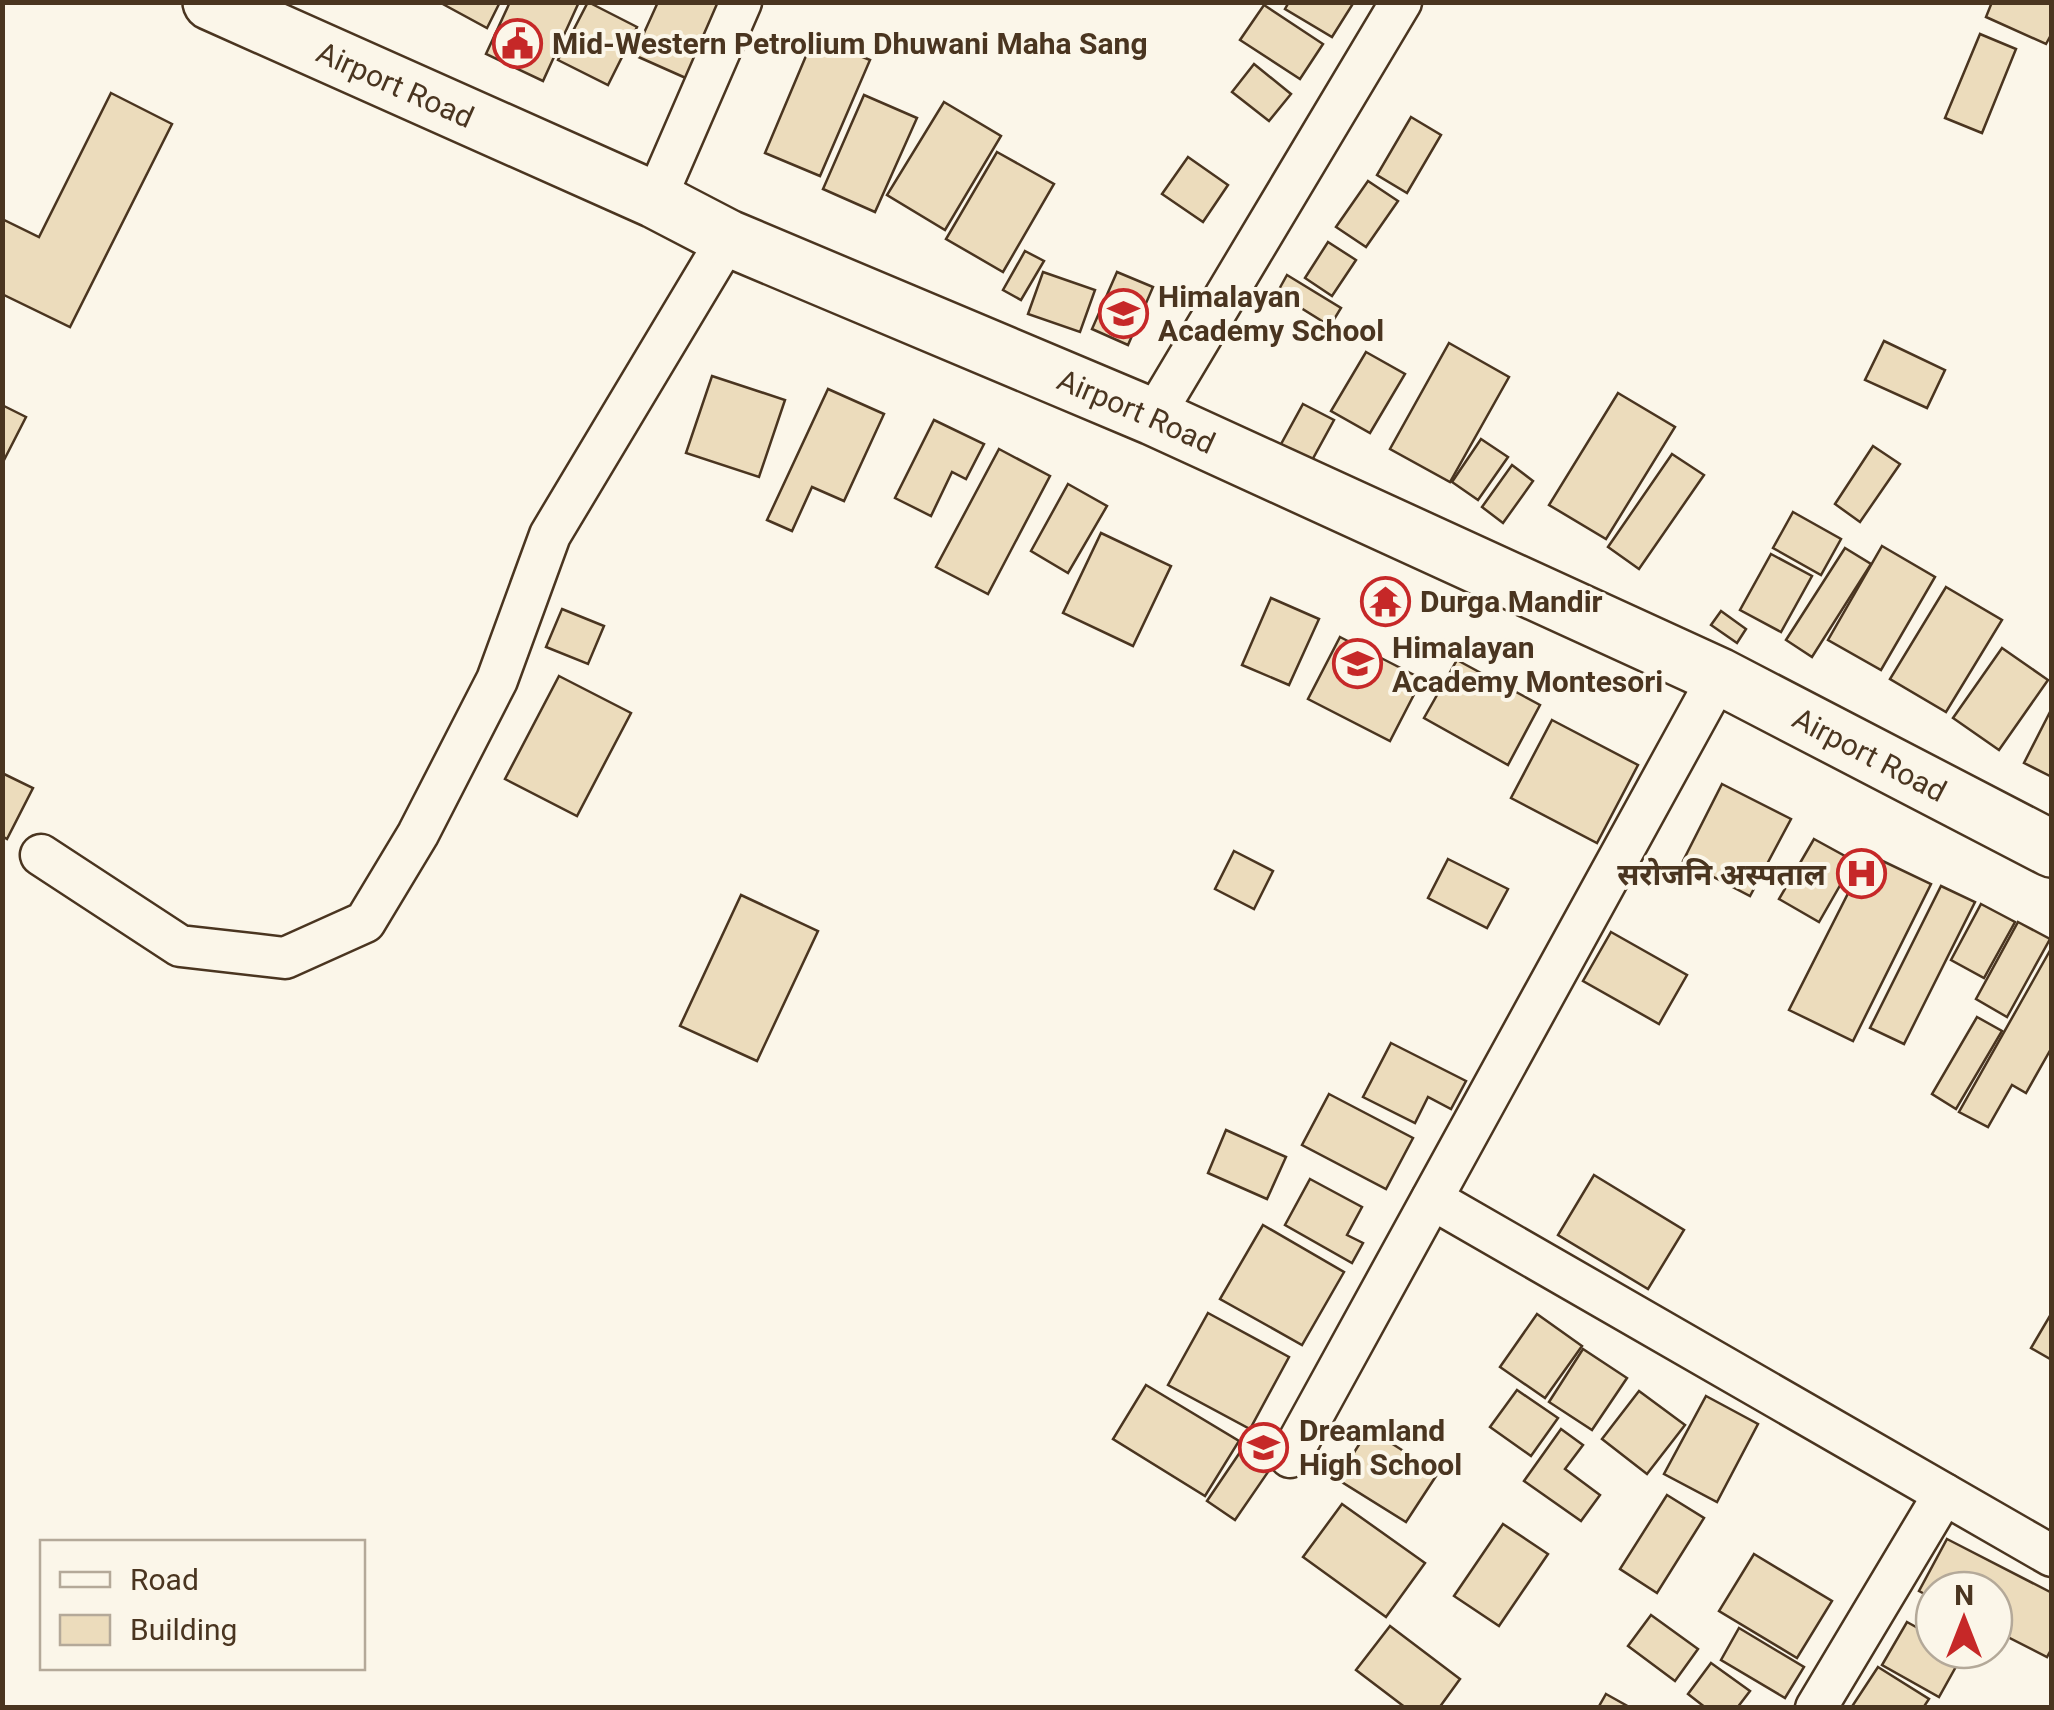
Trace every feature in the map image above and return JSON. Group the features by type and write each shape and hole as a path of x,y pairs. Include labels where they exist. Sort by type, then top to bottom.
{"street":[{"name":"Airport Road","path":"210,2 655,200 728,238 1153,417 1719,676 2052,848"},
{"path":"655,200 741,2"},
{"path":"1153,417 1400,2"},
{"path":"41,855 180,946 285,958 366,922 418,834 497,680 550,535 728,238"},
{"path":"1290,1457 1719,676"},
{"path":"1432,1199 2052,1556"},
{"path":"1816,1708 1944,1494"}],"building":[{"path":"439,2 500,2 487,28"},
{"path":"510,2 579,2 543,81 486,54"},
{"path":"588,2 637,27 608,85 558,60"},
{"path":"658,2 723,2 688,79 634,55"},
{"path":"1289,2 1354,2 1332,37 1285,9"},
{"path":"1992,2 2052,2 2052,33 2046,44 1986,17"},
{"path":"1264,5 1323,44 1300,79 1240,40"},
{"path":"1980,34 2016,49 1982,133 1945,118"},
{"path":"814,37 870,60 820,176 765,153"},
{"path":"1254,64 1291,94 1269,121 1232,92"},
{"path":"111,93 172,124 70,327 2,294 2,219 39,237"},
{"path":"864,95 917,118 875,212 823,189"},
{"path":"944,102 1001,136 945,230 887,195"},
{"path":"1411,117 1441,135 1407,193 1377,175"},
{"path":"997,152 1054,184 1003,272 946,239"},
{"path":"1188,157 1228,185 1203,222 1162,194"},
{"path":"1368,181 1398,201 1366,247 1336,227"},
{"path":"1328,242 1356,260 1332,296 1305,278"},
{"path":"1025,251 1044,261 1021,300 1003,290"},
{"path":"1043,272 1095,290 1080,332 1028,314"},
{"path":"1117,272 1153,287 1128,345 1092,329"},
{"path":"1287,275 1341,308 1330,326 1277,293"},
{"path":"1884,341 1945,370 1927,408 1865,380"},
{"path":"1449,343 1509,377 1450,482 1390,449"},
{"path":"1366,352 1405,374 1370,433 1331,411"},
{"path":"712,376 785,400 759,477 686,453"},
{"path":"828,389 884,414 844,501 812,487 792,531 767,520"},
{"path":"1618,393 1675,427 1606,539 1549,505"},
{"path":"1303,404 1334,420 1311,462 1280,446"},
{"path":"2,405 26,417 2,464"},
{"path":"934,420 984,444 966,479 952,472 931,516 895,498"},
{"path":"1481,439 1508,457 1478,500 1452,482"},
{"path":"1873,446 1900,464 1860,522 1835,504"},
{"path":"999,449 1050,476 988,594 936,567"},
{"path":"1672,454 1704,475 1639,569 1608,547"},
{"path":"1512,465 1533,481 1503,523 1482,507"},
{"path":"1068,484 1107,506 1068,573 1031,551"},
{"path":"1793,512 1841,539 1821,575 1773,548"},
{"path":"1101,533 1171,566 1133,646 1063,613"},
{"path":"1882,546 1935,577 1881,670 1828,640"},
{"path":"1845,548 1871,564 1812,657 1786,640"},
{"path":"1771,554 1812,576 1781,632 1740,610"},
{"path":"1946,587 2002,620 1946,712 1890,679"},
{"path":"1271,598 1319,619 1289,685 1242,665"},
{"path":"562,609 604,626 588,664 546,647"},
{"path":"1721,611 1746,629 1737,643 1711,625"},
{"path":"1340,637 1422,679 1390,741 1308,699"},
{"path":"2002,648 2048,680 1999,750 1953,718"},
{"path":"1457,660 1540,705 1508,765 1424,718"},
{"path":"559,676 631,713 577,816 505,779"},
{"path":"2052,708 2052,777 2024,763"},
{"path":"1552,720 1638,765 1597,843 1511,798"},
{"path":"2,773 33,788 7,839 2,836"},
{"path":"1722,784 1791,819 1750,896 1683,861"},
{"path":"1814,839 1854,861 1819,922 1779,899"},
{"path":"1234,851 1273,871 1254,909 1215,889"},
{"path":"1868,854 1931,884 1853,1041 1789,1010"},
{"path":"1448,859 1508,889 1487,928 1428,898"},
{"path":"1941,886 1975,902 1904,1044 1870,1028"},
{"path":"741,895 818,931 757,1061 680,1026"},
{"path":"1981,904 2015,922 1984,978 1951,960"},
{"path":"2018,922 2050,939 2007,1017 1976,999"},
{"path":"1611,932 1687,975 1659,1024 1583,981"},
{"path":"2052,947 2052,1047 2026,1093 2012,1085 1988,1127 1959,1112"},
{"path":"1977,1017 2002,1031 1956,1109 1932,1094"},
{"path":"1391,1043 1466,1081 1451,1109 1428,1097 1415,1123 1363,1097"},
{"path":"1329,1094 1413,1138 1386,1189 1302,1145"},
{"path":"1226,1130 1286,1157 1267,1199 1208,1173"},
{"path":"1594,1175 1684,1230 1648,1289 1558,1235"},
{"path":"1310,1179 1362,1207 1347,1235 1363,1243 1352,1263 1285,1225"},
{"path":"1263,1225 1344,1272 1302,1345 1220,1299"},
{"path":"1208,1313 1289,1357 1250,1429 1168,1385"},
{"path":"1537,1314 1582,1346 1545,1398 1500,1367"},
{"path":"2052,1314 2052,1360 2031,1348"},
{"path":"1583,1349 1627,1378 1592,1430 1549,1402"},
{"path":"1146,1385 1239,1441 1205,1496 1113,1439"},
{"path":"1517,1390 1558,1418 1531,1456 1490,1427"},
{"path":"1639,1391 1685,1425 1647,1474 1602,1439"},
{"path":"1706,1396 1758,1424 1717,1502 1664,1474"},
{"path":"1369,1429 1438,1473 1406,1522 1337,1479"},
{"path":"1561,1429 1583,1445 1565,1469 1600,1495 1581,1521 1524,1481"},
{"path":"1253,1433 1281,1453 1235,1520 1207,1501"},
{"path":"1667,1495 1704,1518 1657,1593 1620,1569"},
{"path":"1342,1504 1425,1563 1386,1617 1303,1557"},
{"path":"1503,1524 1548,1554 1499,1626 1454,1596"},
{"path":"1947,1539 2007,1570 1930,1570"},
{"path":"1754,1554 1832,1601 1797,1658 1719,1611"},
{"path":"2014,1573 2052,1593 2052,1648 2047,1657 2014,1640"},
{"path":"1651,1615 1698,1649 1675,1681 1628,1646"},
{"path":"1907,1622 1914,1626 1914,1670 1954,1670 1939,1697 1882,1665"},
{"path":"1390,1626 1460,1679 1439,1708 1406,1708 1356,1670"},
{"path":"1739,1628 1804,1667 1785,1698 1721,1660"},
{"path":"1711,1663 1750,1691 1737,1708 1706,1708 1688,1694"},
{"path":"1878,1667 1929,1699 1923,1708 1851,1708"},
{"path":"1606,1694 1631,1708 1598,1708"}],"place":[{"name":"Mid-Western Petrolium Dhuwani Maha Sang","path":"517,43"},
{"name":"Himalayan Academy School","path":"1123,313"},
{"name":"Durga Mandir","path":"1385,601"},
{"name":"Himalayan Academy Montesori","path":"1357,664"},
{"name":"सराेजनि अस्पताल","path":"1861,874"},
{"name":"Dreamland High School","path":"1264,1447"}]}
